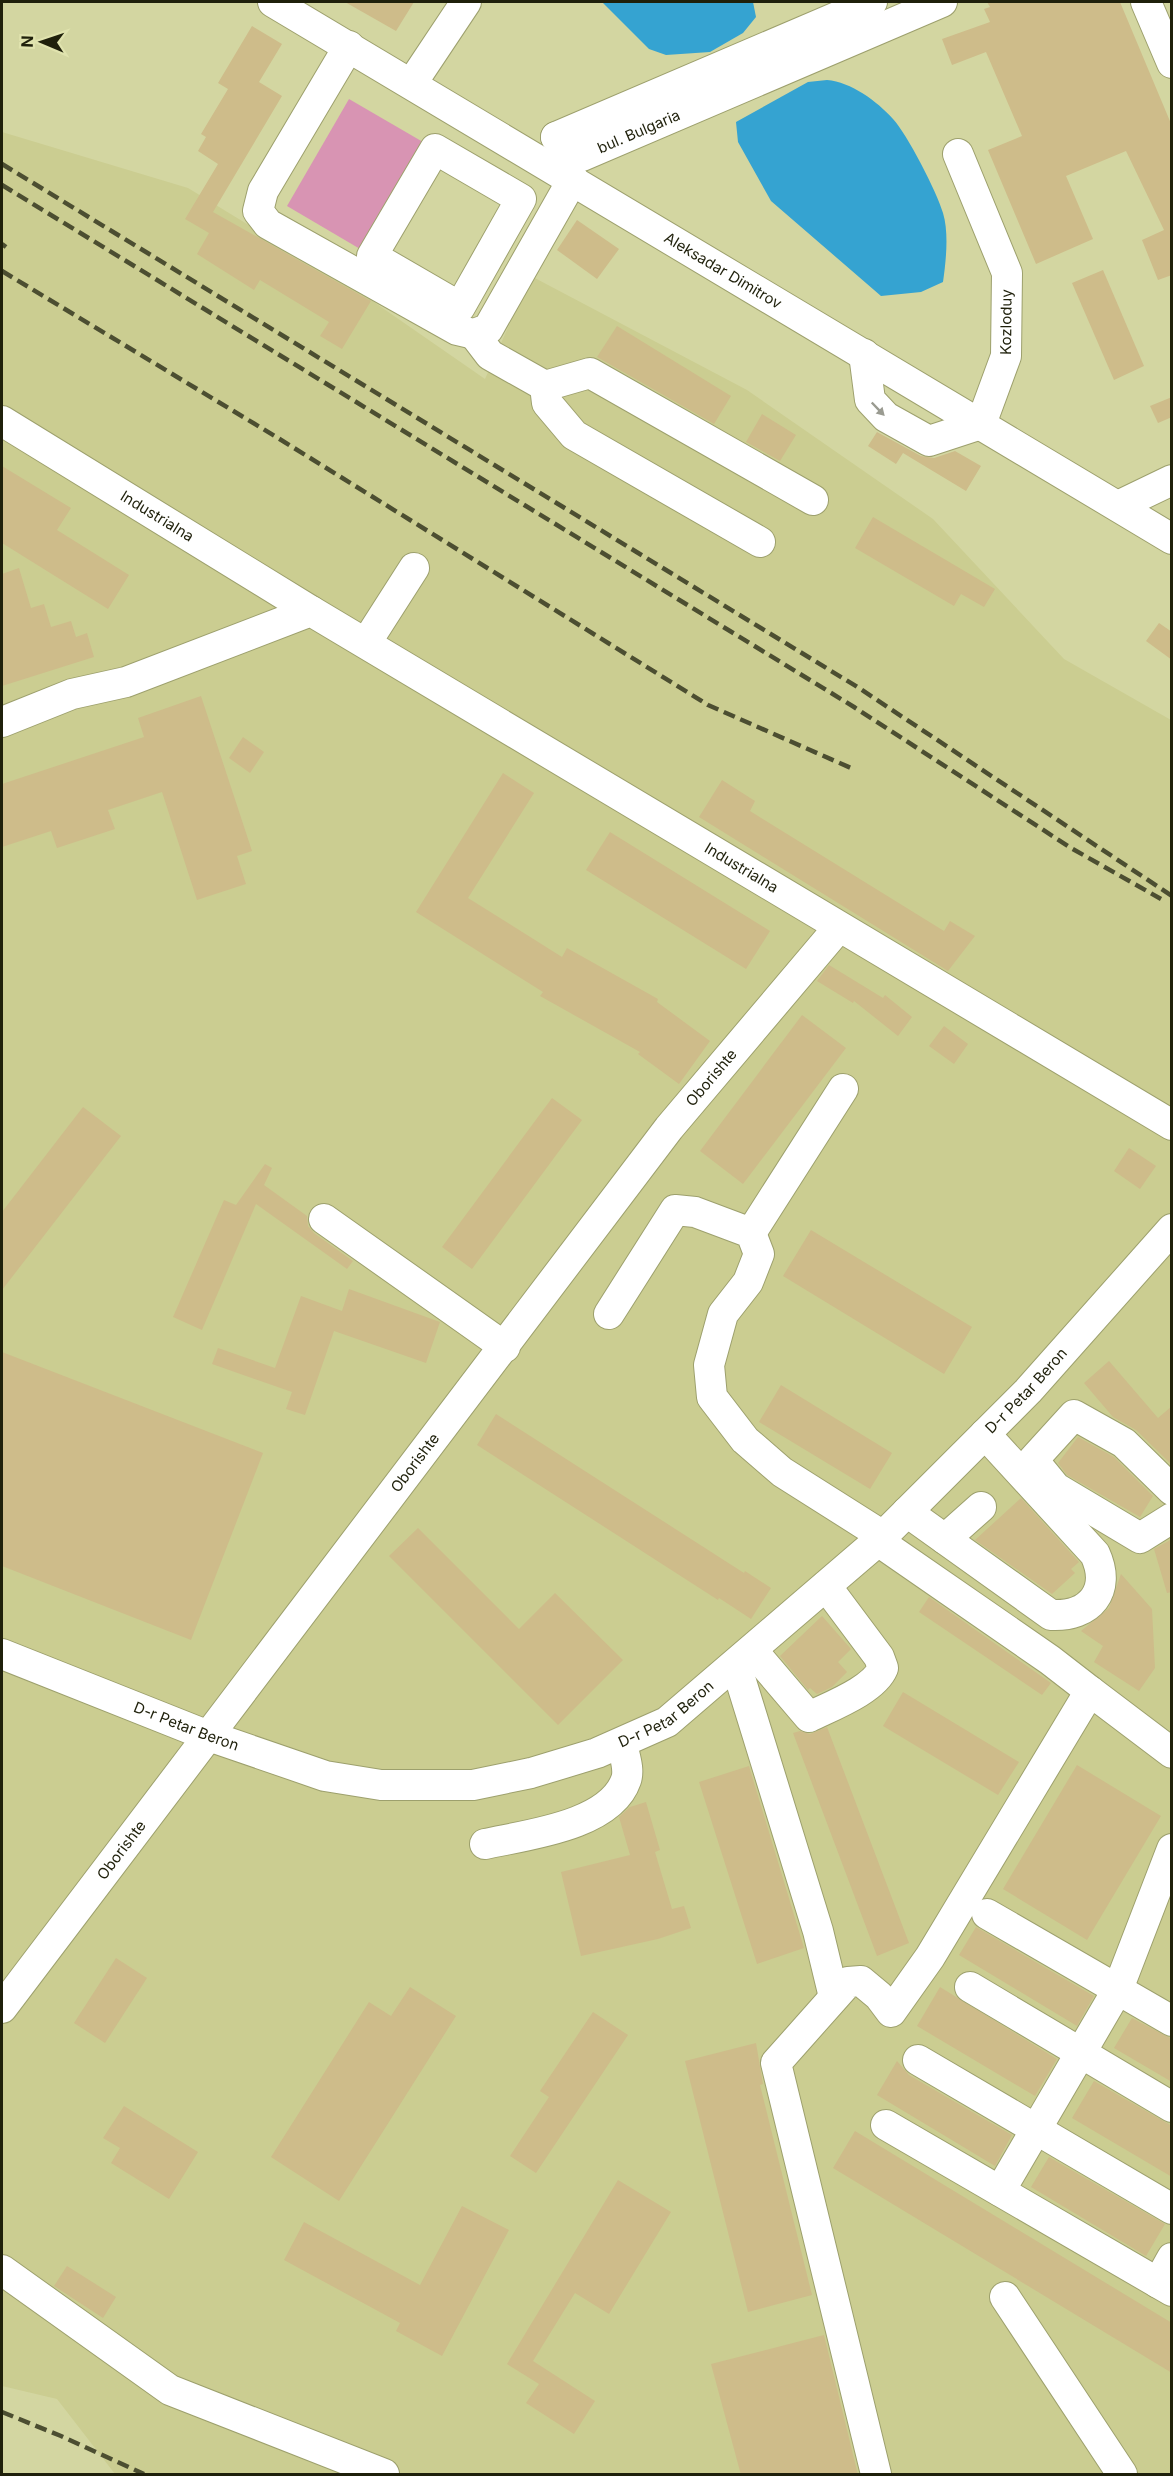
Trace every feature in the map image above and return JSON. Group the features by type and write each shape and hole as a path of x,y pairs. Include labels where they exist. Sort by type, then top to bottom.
{"street":[{"name":"Aleksadar Dimitrov","path":"273,2 573,179 1172,539"},
{"path":"412,83 466,2"},
{"name":"bul. Bulgaria","path":"872,2 556,137 582,156 942,2"},
{"path":"1146,2 1172,63"},
{"path":"349,46 263,191 258,211 268,224 457,330 474,334 488,329 573,179"},
{"path":"435,148 521,199 460,307 372,256 435,148"},
{"name":"Kozloduy","path":"958,154 1007,273 1005,356 981,424"},
{"path":"474,334 490,355 545,386 590,373 813,500"},
{"path":"864,354 870,400 886,417 929,441 981,424"},
{"path":"545,386 547,403 574,435 760,542"},
{"name":"Industrialna","path":"2,421 366,644 1172,1125"},
{"path":"1118,506 1172,480"},
{"path":"366,644 414,568"},
{"path":"2,722 72,694 126,682 311,610"},
{"name":"Oborishte","path":"6,1993 505,1347 669,1128 839,927"},
{"path":"751,1233 843,1089"},
{"path":"609,1314 675,1210 695,1212 751,1233 759,1254 748,1282 723,1314 709,1365 712,1397 745,1440 782,1472 881,1539 1050,1660 1172,1753"},
{"path":"324,1219 505,1347"},
{"name":"D-r Petar Beron","path":"2,1654 206,1735 325,1776 381,1785 473,1785 531,1773 622,1743 667,1722 881,1539 1028,1391 1170,1235"},
{"path":"1172,1490 1124,1443 1074,1415 1033,1460 1056,1488 1140,1538 1172,1518"},
{"path":"908,1512 1051,1615 1068,1616 1084,1610 1098,1593 1101,1575 1095,1554 985,1434"},
{"path":"945,1539 981,1507"},
{"path":"746,1656 809,1717 847,1699 880,1676 883,1668 879,1657 826,1586"},
{"path":"746,1656 841,1989"},
{"path":"876,2475 776,2063 841,1989 861,1981 879,1996 891,2012 930,1957 1090,1691"},
{"path":"485,1844 570,1825 600,1809 626,1781 627,1771 622,1743"},
{"path":"999,2191 1118,1989 1172,1849"},
{"path":"987,1914 1172,2021"},
{"path":"970,1987 1172,2107"},
{"path":"918,2060 1172,2209"},
{"path":"886,2124 999,2191 1167,2277"},
{"path":"2,2270 170,2390 384,2475"},
{"path":"1005,2297 1122,2475"}],"shaded area":[{"path":"349,99 435,149 372,256 287,206"},
{"path":"2,132 188,188 371,300 485,379 531,276 747,390 933,519 1064,659 1171,720 1171,2474 115,2474 57,2399 2,2386"}],"water":[{"path":"602,2 753,2 756,17 743,33 710,52 666,55 649,49"},
{"path":"827,80 854,88 879,106 899,126 913,150 935,192 945,221 946,247 943,282 921,292 881,296 771,201 738,142 736,122 808,82"}],"building":[{"path":"345,2 414,2 396,31"},
{"path":"987,2 1120,2 1172,126 1172,275 1158,280 1142,240 1164,230 1126,151 1066,176 1093,239 1036,264 988,150 1022,136 986,52 952,65 942,39 990,22 984,9 990,7"},
{"path":"252,26 282,44 259,82 282,96 213,212 371,301 342,349 320,336 329,322 260,280 254,290 197,254 209,233 185,219 218,164 198,151 206,137 201,134 228,89 218,83"},
{"path":"577,220 619,249 597,279 557,250"},
{"path":"1103,270 1144,366 1114,380 1072,283"},
{"path":"617,326 731,396 714,424 597,357"},
{"path":"1172,397 1172,417 1158,423 1150,406"},
{"path":"762,414 796,435 780,461 746,442"},
{"path":"877,432 921,456 934,458 955,451 981,466 966,491 903,453 896,464 868,446"},
{"path":"2,466 71,508 57,530 129,575 108,609 2,543"},
{"path":"873,517 995,589 984,607 961,594 954,606 855,548"},
{"path":"19,568 31,608 44,604 51,627 71,621 76,637 87,633 94,657 2,686 2,574"},
{"path":"1159,623 1172,632 1172,660 1146,641"},
{"path":"201,696 252,851 237,856 246,884 197,900 162,792 108,810 115,829 57,848 51,831 2,847 2,784 144,737 138,718"},
{"path":"243,737 264,752 250,773 229,758"},
{"path":"503,773 534,793 468,898 562,957 567,948 658,999 657,1002 710,1041 679,1084 638,1054 640,1052 540,996 543,992 416,912"},
{"path":"722,780 755,801 750,811 944,931 950,921 975,936 948,971 699,817"},
{"path":"610,832 770,931 746,969 586,870"},
{"path":"829,965 883,998 885,995 912,1017 898,1036 854,1001 853,1003 817,981"},
{"path":"802,1015 846,1048 743,1184 700,1151"},
{"path":"944,1026 968,1044 954,1064 929,1046"},
{"path":"552,1098 582,1120 472,1269 442,1247"},
{"path":"83,1107 121,1136 2,1290 2,1212"},
{"path":"1129,1148 1156,1166 1140,1189 1114,1171"},
{"path":"265,1164 272,1168 264,1185 307,1216 308,1226 314,1233 353,1261 347,1269 256,1204 202,1330 173,1317 224,1200 236,1205"},
{"path":"811,1230 972,1327 944,1374 783,1276"},
{"path":"349,1289 440,1322 426,1363 334,1331 305,1415 286,1409 292,1392 212,1364 218,1348 275,1368 301,1296 342,1311"},
{"path":"2,1352 263,1453 191,1640 2,1566"},
{"path":"1109,1361 1158,1418 1172,1406 1172,1465 1136,1430 1113,1417 1084,1383"},
{"path":"781,1385 892,1453 870,1489 759,1422"},
{"path":"496,1414 771,1588 751,1619 477,1445"},
{"path":"1078,1437 1114,1457 1153,1496 1140,1517 1067,1475 1058,1463"},
{"path":"1021,1498 1079,1562 1071,1569 1075,1573 1052,1594 975,1540"},
{"path":"418,1528 519,1629 555,1593 623,1660 558,1725 389,1556"},
{"path":"1172,1539 1172,1592 1167,1593 1154,1549"},
{"path":"1121,1574 1152,1609 1155,1668 1139,1691 1094,1662 1103,1646 1081,1631 1109,1608"},
{"path":"929,1597 1051,1683 1042,1695 919,1612"},
{"path":"822,1616 851,1649 838,1662 847,1672 832,1687 817,1694 810,1688 808,1690 780,1656"},
{"path":"903,1692 1019,1762 998,1795 883,1726"},
{"path":"827,1727 909,1943 877,1956 793,1733 800,1731 810,1734"},
{"path":"1077,1765 1161,1816 1087,1940 1003,1889"},
{"path":"749,1766 804,1948 757,1964 699,1782"},
{"path":"646,1802 660,1850 655,1852 672,1909 684,1906 691,1928 658,1939 581,1956 561,1872 630,1855 619,1817 630,1807"},
{"path":"976,1927 1094,1996 1077,2026 959,1955"},
{"path":"116,1958 147,1978 105,2043 74,2023"},
{"path":"410,1987 456,2016 339,2201 271,2157 369,2002 391,2016"},
{"path":"940,1987 1057,2059 1035,2096 917,2026"},
{"path":"593,2012 628,2035 536,2173 510,2156 549,2097 540,2091"},
{"path":"1132,2018 1172,2039 1172,2082 1114,2048"},
{"path":"756,2043 763,2084 760,2085 812,2295 748,2312 685,2061"},
{"path":"897,2061 909,2075 1012,2135 995,2166 877,2095"},
{"path":"1094,2081 1172,2126 1172,2177 1072,2118"},
{"path":"124,2106 198,2152 169,2199 111,2163 120,2148 103,2138"},
{"path":"855,2131 1172,2323 1172,2373 833,2168"},
{"path":"1049,2157 1165,2224 1146,2256 1031,2187"},
{"path":"618,2180 671,2212 609,2314 575,2293 533,2361 595,2401 574,2434 526,2403 539,2384 507,2364"},
{"path":"462,2206 509,2230 442,2356 396,2331 400,2323 284,2260 304,2222 420,2285"},
{"path":"67,2266 116,2297 103,2318 54,2286"},
{"path":"824,2335 858,2475 741,2475 711,2364"}],"railway":[{"path":"2,164 859,688 1172,896"},
{"path":"2,185 854,707 1071,848 1161,899"},
{"path":"2,244 6,247"},
{"path":"2,271 278,438 708,705 851,768"},
{"path":"2,2412 144,2474"}]}
